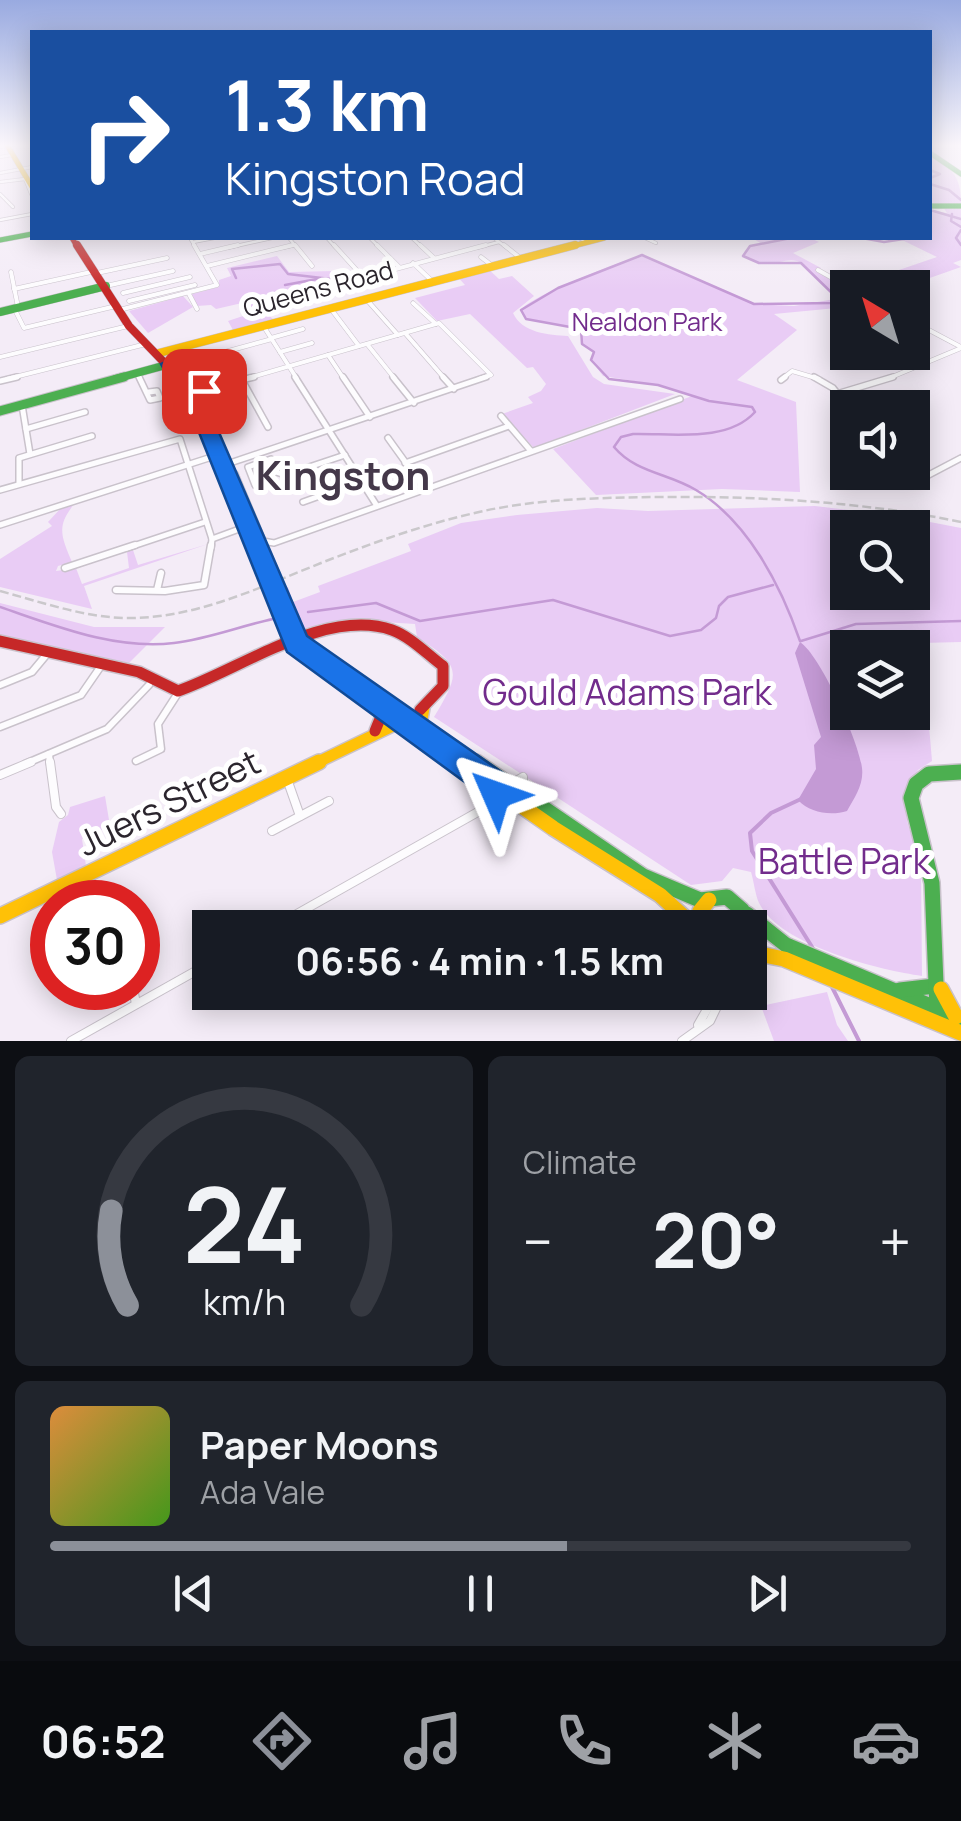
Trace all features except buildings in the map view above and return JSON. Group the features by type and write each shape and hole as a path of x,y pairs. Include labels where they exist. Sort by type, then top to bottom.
{"main road":[{"path":"935,206 961,206"},
{"path":"0,240 30,234"},
{"path":"76,240 104,287 198,393 294,640 380,707 421,725 527,810 677,910"},
{"name":"Queens Road","path":"162,352 431,280 484,259 519,257 578,240"},
{"path":"0,312 104,287"},
{"path":"123,305 126,325 144,343 162,352"},
{"path":"0,410 173,363"},
{"path":"173,363 224,465"},
{"path":"0,641 108,666 178,694 192,693 294,640 347,625 372,624 412,641 443,666 444,682 434,696 424,708 403,718"},
{"path":"178,694 329,631"},
{"path":"307,650 498,783 666,888 710,900 727,897 742,910"},
{"path":"403,718 434,696"},
{"path":"375,730 380,707"},
{"path":"421,725 424,708"},
{"name":"Juers Street","path":"362,740 403,718"},
{"name":"Juers Street","path":"0,916 403,718"},
{"path":"940,1016 932,883 911,808 916,784 933,772 961,772"},
{"path":"701,910 710,900"},
{"path":"767,929 786,944 900,991 961,1033"},
{"path":"767,956 940,1016 959,1018"},
{"path":"900,991 938,988"},
{"path":"938,988 959,1018"}],"street":[{"path":"0,194 13,207"},
{"path":"0,204 8,202"},
{"path":"0,220 30,214"},
{"path":"0,276 11,272 16,308 24,328 218,285 191,240"},
{"path":"200,254 263,240"},
{"path":"291,240 312,266"},
{"path":"329,240 362,276"},
{"path":"372,240 399,267"},
{"path":"414,240 434,258"},
{"path":"272,302 497,240 519,257"},
{"path":"649,240 656,244"},
{"path":"207,266 296,245"},
{"path":"472,248 484,259"},
{"path":"296,260 305,257"},
{"path":"14,289 166,258"},
{"path":"413,263 431,280"},
{"path":"818,270 830,277"},
{"path":"104,287 174,271"},
{"path":"123,292 190,277"},
{"path":"162,284 165,292"},
{"path":"123,305 195,285"},
{"path":"189,294 197,309"},
{"path":"365,297 398,335"},
{"path":"0,525 189,464 224,465 492,376 414,303"},
{"path":"329,307 359,346"},
{"path":"198,393 438,324"},
{"path":"0,357 126,325"},
{"path":"264,326 377,506"},
{"path":"221,353 303,329"},
{"path":"930,331 961,348"},
{"path":"405,333 454,389"},
{"path":"0,381 144,343"},
{"path":"280,352 312,343"},
{"path":"367,344 414,402"},
{"path":"240,347 246,356"},
{"path":"851,390 868,387 961,348"},
{"path":"328,356 370,417"},
{"path":"781,380 792,371 803,372 836,390"},
{"path":"138,373 149,392"},
{"path":"242,380 268,427"},
{"path":"224,465 235,474 263,541 274,543 680,399"},
{"path":"22,405 30,454"},
{"path":"26,428 85,412"},
{"path":"501,416 530,451"},
{"path":"406,462 509,426"},
{"path":"19,484 17,460 92,436"},
{"path":"388,438 424,489"},
{"path":"0,490 180,439 212,538 204,585 157,591 116,590"},
{"path":"276,472 272,459 248,467 254,482 276,472 285,476 345,455"},
{"path":"930,474 961,458"},
{"path":"224,465 243,528 269,582"},
{"path":"303,502 362,481"},
{"path":"63,569 206,521"},
{"path":"212,538 243,528"},
{"path":"157,591 162,573"},
{"path":"294,640 364,701 380,707"},
{"path":"0,685 32,672 47,654"},
{"path":"0,728 80,695 108,666"},
{"path":"0,775 107,729 143,680"},
{"path":"136,761 161,749 158,724 178,694"},
{"path":"49,754 56,807 61,814"},
{"path":"286,776 300,816"},
{"path":"492,804 498,783"},
{"path":"304,910 492,804 506,800 527,810"},
{"path":"272,830 329,801"},
{"path":"160,990 192,972"},
{"path":"71,1041 125,1010"},
{"path":"682,1041 710,1020 714,1010"}],"green space":[{"path":"932,194 960,194 961,205 932,205"},
{"path":"943,207 961,207 961,260 953,263 961,267 930,278 930,270 899,270 937,257 902,240 932,240 932,210 947,213"},
{"name":"Nealdon Park","path":"755,240 819,242 793,253 821,268 815,271 830,279 830,292 797,261 767,264 743,256 750,246 762,244"},
{"name":"Nealdon Park","path":"642,255 754,304 794,306 830,300 830,309 774,314 797,330 737,380 796,402 800,492 722,489 596,495 553,449 692,396 658,385 603,376 591,360 594,352 582,344 581,329 526,319 521,310 528,304"},
{"path":"277,256 289,272 334,271 342,280 268,300 260,308 273,319 233,330 228,321 249,314 242,303 216,309 211,305 197,306 192,294 219,287 219,280 231,276 227,268"},
{"path":"486,267 499,279 512,276 534,296 513,313 517,320 537,332 568,336 593,377 604,384 675,394 534,448 502,414 533,403 528,397 546,384 533,367 527,368 470,314 437,321 415,298 465,285 456,275"},
{"path":"183,296 193,307 148,333 129,311"},
{"path":"75,503 62,531 72,562 58,566 56,571 76,568 82,584 129,568 127,552 133,550 138,565 208,544 84,586 92,609 0,587 0,559 52,526 48,522 62,507"},
{"path":"815,506 849,510 830,510 830,610 930,610 930,522 961,528 961,642 930,643 930,630 830,630 830,730 929,730 932,761 918,770 905,789 907,821 921,867 922,976 832,953 787,931 759,903 751,872 733,868 722,881 691,885 434,717 449,690 453,671 442,655 417,637 415,624 352,620 303,636 280,589 288,587 293,602 320,592 318,586 411,551 408,544 461,523 597,508 648,511"},
{"path":"0,603 94,627 165,627 129,663 0,636"},
{"path":"105,796 110,826 82,839 86,866 57,880 52,852 59,822 68,815 70,807"},
{"path":"827,992 837,1025 848,1041 774,1041 762,1010 767,1010 767,1005"}],"shaded area":[{"path":"800,642 818,664 830,685 830,730 850,730 859,756 862,780 847,811 821,812 798,800 816,769 814,745 821,737 795,653"}],"waterway":[{"path":"953,194 961,200"},
{"path":"932,211 952,216"},
{"path":"952,216 961,219"},
{"path":"952,216 951,221 961,227"},
{"path":"961,230 956,238 961,245"},
{"path":"781,240 750,246 743,256 759,263 801,263 835,296 831,303 754,304 642,255 558,288 521,310 526,319 581,329 582,344 594,352 591,360 609,379 658,385 709,401 752,407 755,412 730,428 698,434 633,434 621,437 614,447 642,468 696,490 732,519 772,577 800,641"},
{"path":"873,240 897,240"},
{"path":"236,278 232,269 280,264 288,274 339,280"},
{"path":"285,285 317,279"},
{"path":"308,612 376,603 420,621 553,600 670,636 701,630 716,618 719,606 728,597 773,585"},
{"path":"0,607 86,635 129,643 199,639 273,619"},
{"path":"801,641 856,624 961,621"},
{"path":"801,799 771,813 750,833 752,851 814,950"},
{"path":"831,985 859,1041"}],"railway":[{"path":"0,591 109,617 176,613 226,600 439,522 522,504 565,500 769,499 884,509 961,522"}],"traffic: fast":[{"path":"932,206 961,206"},
{"path":"0,240 30,234"},
{"path":"0,312 106,286"},
{"path":"0,411 177,362"},
{"path":"293,638 305,652"},
{"path":"310,648 643,876 700,900 727,897 742,910"},
{"path":"937,1009 932,883 911,798 916,784 929,774 961,772"},
{"path":"767,930 786,945 961,1019"},
{"path":"900,990 935,986"}],"traffic: slow":[{"path":"159,353 596,240"},
{"path":"274,596 293,638"},
{"path":"320,664 553,828 660,895 676,910"},
{"path":"421,725 424,708"},
{"path":"0,916 403,721"},
{"path":"701,910 709,900"},
{"path":"767,956 784,959 961,1033"},
{"path":"941,989 956,1017"}],"traffic: jam":[{"path":"73,240 129,326 183,382 208,430 270,583"},
{"path":"270,583 274,596"},
{"path":"0,641 139,672 178,691 313,634 367,625 398,633 443,666 443,686 420,710"},
{"path":"375,731 384,709"}],"district":[{"name":"Kingston","path":"343,476"}],"route":[{"path":"204,391 193,391 177,362 170,364 208,430 296,644 495,786 496,795"}],"park label":[{"name":"Gould Adams Park","path":"627,693"},
{"name":"Battle Park","path":"844,862"}]}
